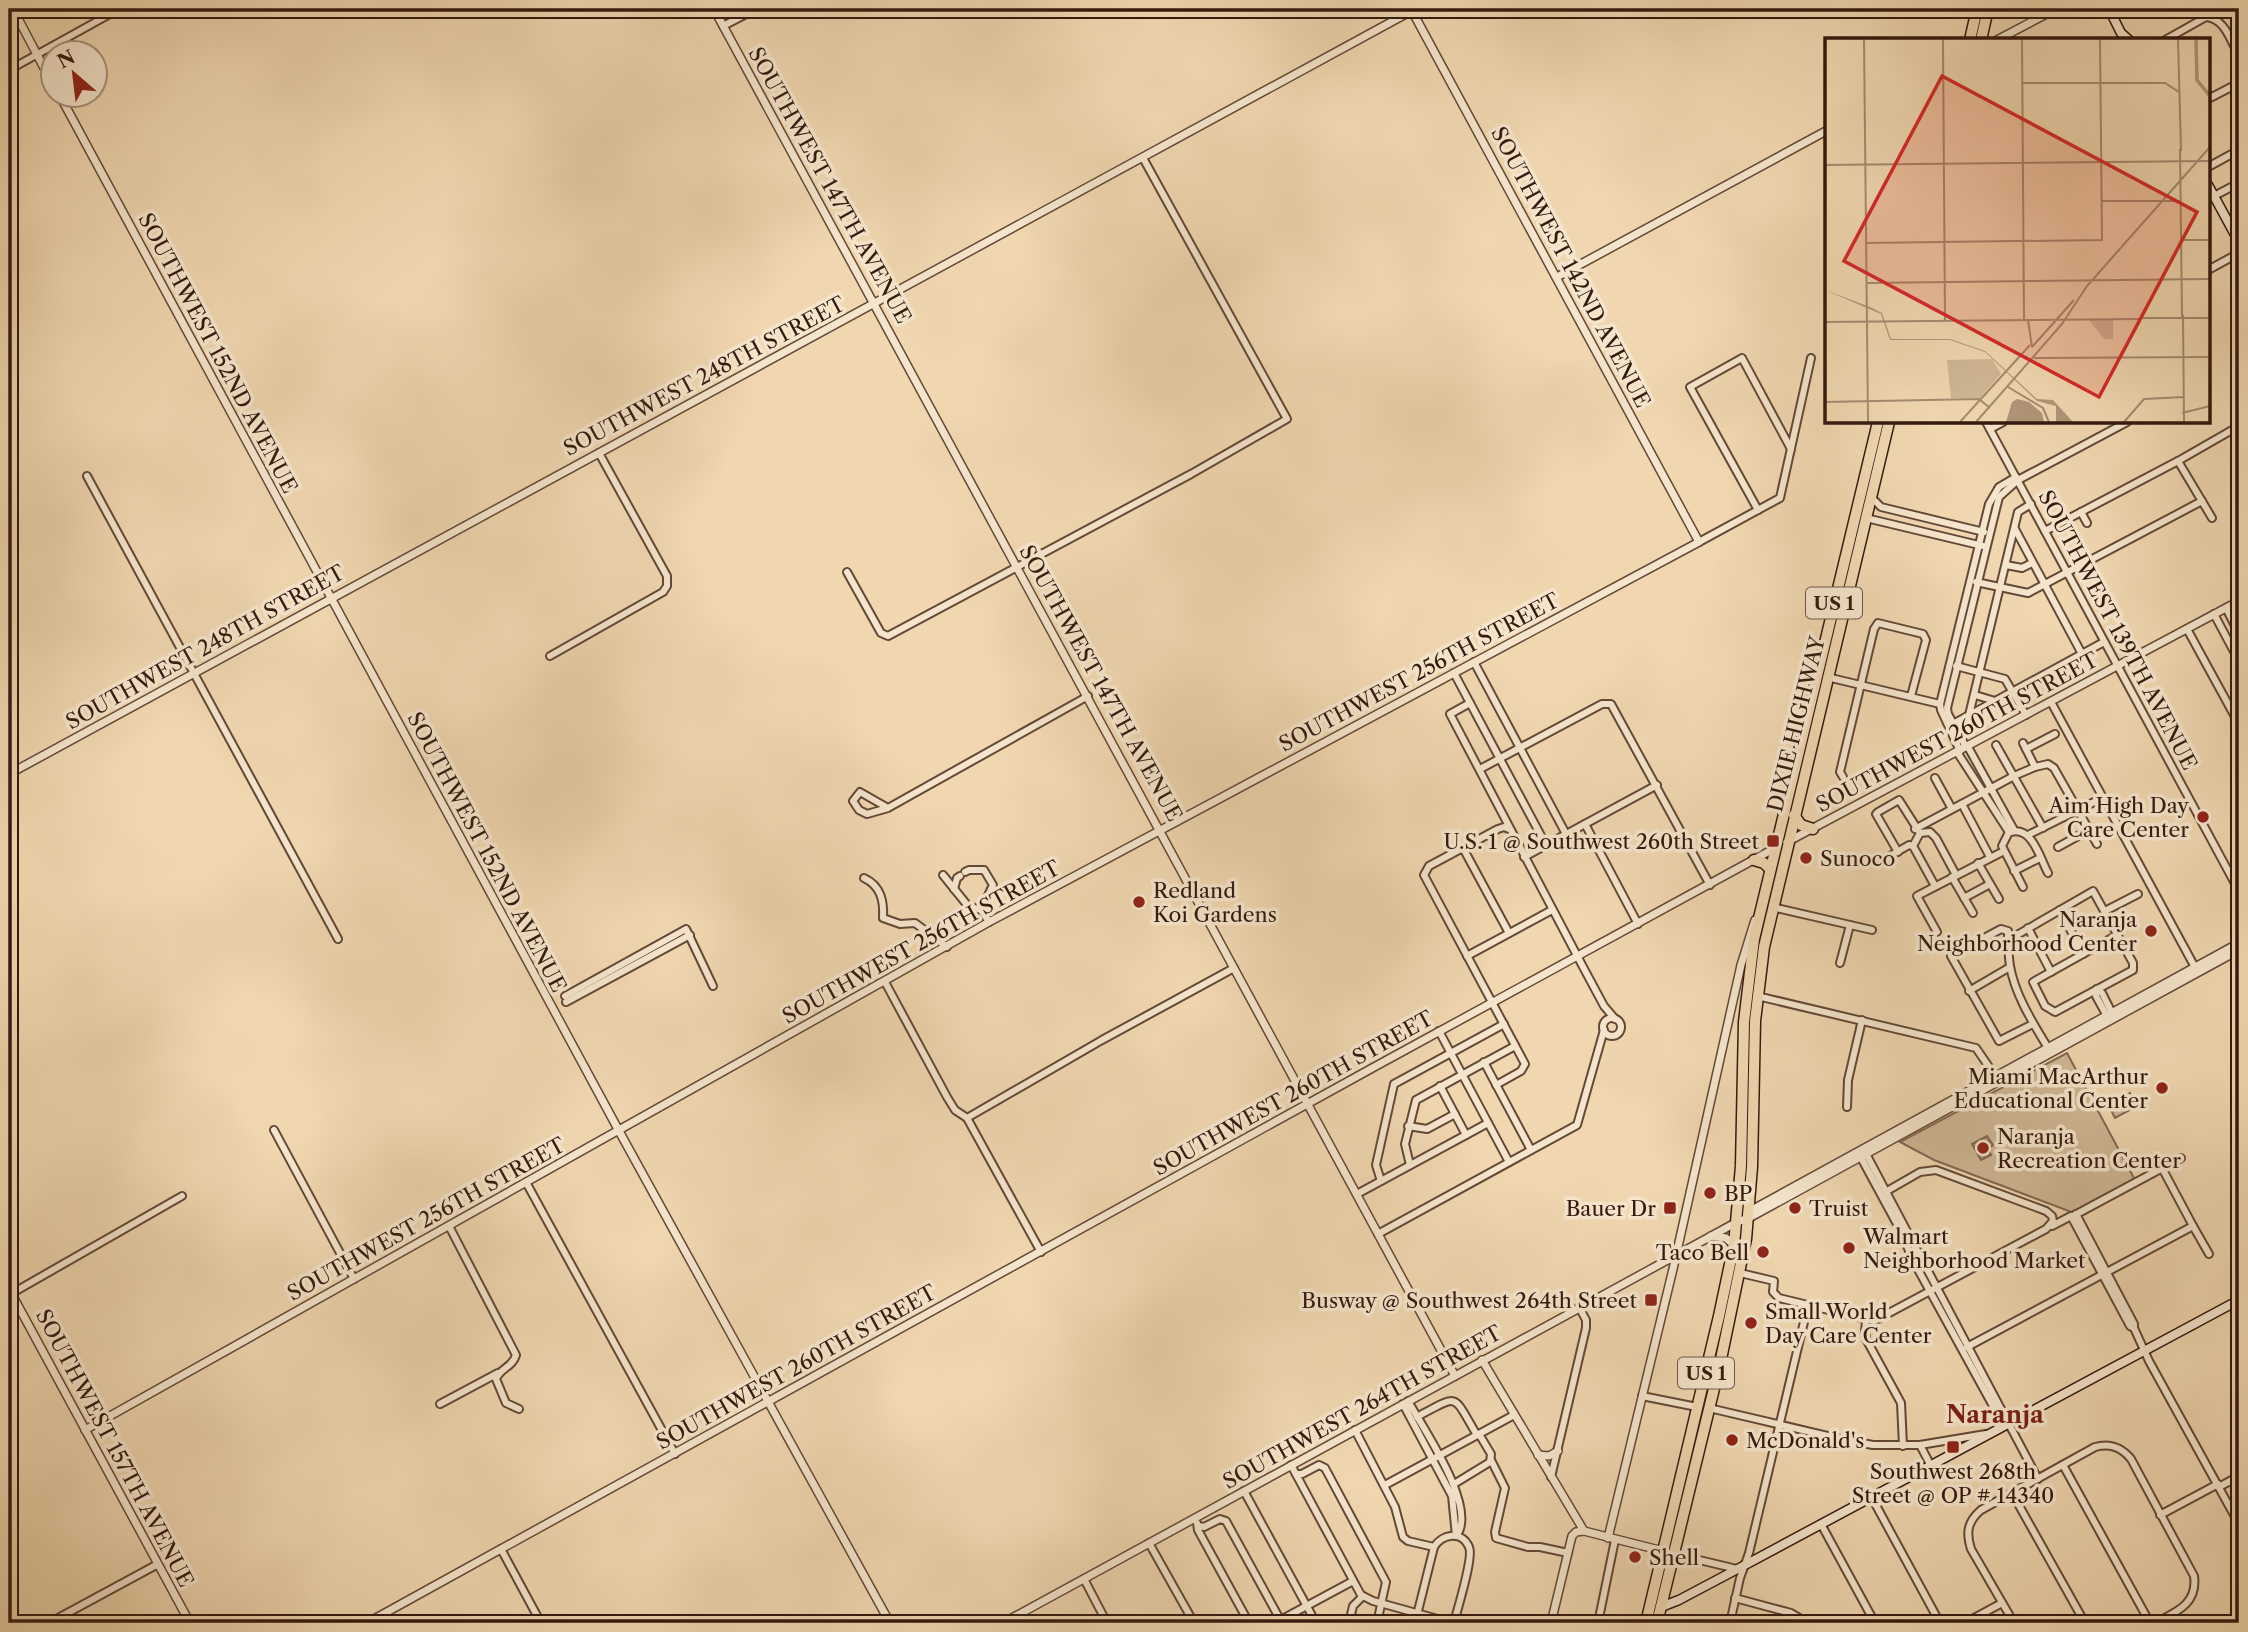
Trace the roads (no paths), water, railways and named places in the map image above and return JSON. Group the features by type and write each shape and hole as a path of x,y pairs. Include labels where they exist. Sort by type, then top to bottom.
{"highway":[{"path":"1971,38 1978,9"},
{"path":"1981,38 1988,9"},
{"name":"DIXIE HIGHWAY","path":"1760,911 1878,424"},
{"name":"DIXIE HIGHWAY","path":"1757,996 1772,907 1889,424"},
{"path":"1794,815 1801,825 1813,829"},
{"path":"1754,860 1764,863 1770,869"},
{"name":"US 1","path":"1668,1553 1734,1245 1741,1166 1742,1046 1746,995 1760,911"},
{"path":"1746,995 1757,996"},
{"name":"US 1","path":"1649,1623 1695,1466 1740,1273 1749,1214 1757,996"},
{"path":"1709,1408 1706,1400 1714,1360 1713,1342"},
{"path":"1695,1466 1693,1451 1700,1420 1698,1407"},
{"path":"1649,1623 1661,1607 1658,1596 1668,1553"}],"main road":[{"path":"2109,9 2122,36"},
{"path":"2210,189 2239,242"},
{"path":"1661,1607 1679,1600 2239,1300"}],"street":[{"path":"13,9 37,54"},
{"path":"9,70 120,9"},
{"name":"SOUTHWEST 147TH AVENUE","path":"714,9 1455,1376"},
{"path":"723,26 756,9"},
{"name":"SOUTHWEST 248TH STREET","path":"9,774 1413,9"},
{"name":"SOUTHWEST 142ND AVENUE","path":"1413,9 1699,542"},
{"path":"2001,38 2056,9"},
{"path":"2169,38 2206,17 2213,17 2220,20 2239,56"},
{"path":"2210,98 2239,83"},
{"name":"SOUTHWEST 152ND AVENUE","path":"67,108 619,1132 890,1623"},
{"path":"1557,277 1825,133"},
{"path":"2210,166 2239,150"},
{"path":"847,572 881,632 888,636 1016,565 1191,474 1287,419 1143,158"},
{"path":"2214,196 2239,183"},
{"path":"2210,269 2239,253"},
{"path":"1758,510 1690,387 1742,358 1791,449"},
{"path":"1791,449 1811,358"},
{"path":"2106,424 2110,431"},
{"path":"2000,811 1970,776 1947,708 1985,533 1999,497 2017,479 2123,424"},
{"name":"SOUTHWEST 139TH AVENUE","path":"1988,425 2239,891"},
{"path":"2045,531 2239,426"},
{"name":"SOUTHWEST 256TH STREET","path":"85,1430 989,922 1780,498 1791,449"},
{"path":"550,656 663,592 667,586 667,576 599,453"},
{"path":"2178,461 2212,518"},
{"path":"87,476 338,939"},
{"path":"1871,496 1879,506 1985,533"},
{"path":"1974,581 2024,593 2202,501"},
{"path":"1969,715 2018,512 2031,504"},
{"path":"2081,512 2087,523"},
{"path":"1866,518 1982,545"},
{"path":"2015,528 2082,654"},
{"path":"2006,565 2022,568 2032,563"},
{"path":"1974,581 1940,704 1944,719 1992,788 2011,831 2028,835 2094,802"},
{"name":"SOUTHWEST 260TH STREET","path":"367,1623 1439,1031 1775,848 2239,601"},
{"path":"2226,608 2239,634"},
{"path":"2214,614 2239,661"},
{"path":"1843,777 1840,772 1874,629 1878,624 1923,634 1926,640 1911,696"},
{"path":"2187,629 2239,724"},
{"path":"1953,724 2104,642"},
{"path":"1474,662 1566,834"},
{"path":"1956,666 2005,679 2026,715"},
{"path":"1454,673 1546,845"},
{"path":"1828,677 1940,704"},
{"path":"1975,695 1995,701"},
{"path":"888,808 860,792 853,801 859,810 867,814 888,808 1088,696"},
{"path":"2051,702 2196,970"},
{"path":"1470,703 1450,714 1604,1006 1620,1022 1620,1030 1600,1047"},
{"path":"1480,769 1608,703 1614,707 1710,885"},
{"path":"2035,766 2024,746 2055,734"},
{"path":"1996,745 2043,828"},
{"path":"1935,886 1913,846 1918,831 1952,809 2035,766 2048,764 2054,768 2097,844"},
{"path":"1935,778 1952,809"},
{"path":"1524,857 1657,785"},
{"path":"1898,852 1876,814 1899,800 1918,831"},
{"path":"1962,804 1990,857"},
{"path":"1585,824 1638,924"},
{"path":"1496,1085 1524,1068 1525,1064 1424,875 1429,866 1498,829 1509,829"},
{"path":"2059,847 2089,830"},
{"path":"1918,831 1930,832 1936,838 1973,913"},
{"path":"2011,831 2002,843 2022,887"},
{"path":"2028,835 2048,873"},
{"path":"1882,860 1909,845 1913,846"},
{"path":"1463,848 1509,933"},
{"path":"1937,932 1917,896 2004,851"},
{"path":"2014,871 2040,858"},
{"path":"1978,863 1998,899"},
{"path":"954,889 957,878 969,870 984,870 993,885 981,910"},
{"path":"943,875 968,906 981,910 989,922"},
{"path":"864,878 878,888 884,905 883,918 900,924 915,923 947,947"},
{"path":"1964,898 1990,884"},
{"path":"2017,935 2093,891 2133,963 2133,970 2055,1012 2045,1006 2033,982 2117,935"},
{"path":"2105,911 2138,894"},
{"path":"1772,907 1872,930"},
{"path":"1467,956 1552,910"},
{"path":"2060,910 2084,954"},
{"path":"1598,1623 1612,1539 1642,1396 1749,934 1760,911"},
{"path":"1840,963 1850,925"},
{"path":"2033,1024 1999,1041 1951,956 2001,929 2008,931 2010,967 2017,989 2046,1049"},
{"path":"2028,929 2051,972"},
{"path":"566,999 690,935 713,986"},
{"name":"SOUTHWEST 264TH STREET","path":"1003,1623 1149,1543 1197,1522 1244,1491 2196,970 2239,943"},
{"name":"SOUTHWEST 264TH STREET","path":"1997,1079 2109,1014 2239,950"},
{"path":"1969,991 2010,967"},
{"path":"967,1118 1234,968"},
{"path":"885,982 947,1097 955,1110 967,1118 1041,1252"},
{"path":"2097,989 2109,1014"},
{"path":"1733,1004 1738,997 1746,995"},
{"path":"1757,996 1976,1048 1997,1079"},
{"path":"1378,1234 1578,1123 1600,1047 1604,1006"},
{"path":"1604,1027 1608,1019 1615,1019"},
{"path":"1847,1107 1849,1076 1862,1020"},
{"path":"1381,1181 1376,1165 1393,1087 1397,1082 1504,1024"},
{"path":"1604,1027 1611,1036"},
{"path":"1439,1031 1509,1162"},
{"path":"1410,1165 1405,1147 1416,1100 1515,1046"},
{"path":"1484,1062 1531,1150"},
{"path":"1440,1086 1466,1135"},
{"path":"1408,1126 1427,1129 1455,1114"},
{"path":"1357,1194 1488,1123"},
{"path":"274,1130 354,1279"},
{"path":"1862,1153 1887,1191 1933,1290"},
{"path":"1862,1153 1998,1415 2008,1424 2038,1479"},
{"path":"1740,1273 1774,1281 1773,1292 1776,1296 1874,1321 2052,1223 2074,1215 2181,1157"},
{"path":"2162,1168 2209,1254"},
{"path":"1887,1191 1920,1172 1932,1169 2046,1211 2052,1216 2052,1223"},
{"path":"527,1184 675,1454"},
{"path":"10,1292 183,1196"},
{"path":"2074,1215 2130,1326 2134,1328 2239,1524"},
{"path":"440,1404 498,1373 514,1361 516,1355 449,1226"},
{"path":"1965,1348 2193,1226"},
{"path":"1711,1236 1726,1238 1734,1245"},
{"name":"SOUTHWEST 157TH AVENUE","path":"10,1292 190,1623"},
{"path":"1730,1623 1741,1567 1780,1425 1808,1305"},
{"path":"1551,1477 1586,1326 1579,1307"},
{"path":"1866,1320 1866,1339 1902,1407 1903,1446"},
{"path":"1482,1360 1584,1531"},
{"path":"498,1373 496,1379 506,1403 519,1409"},
{"path":"1642,1396 1698,1407"},
{"path":"1417,1417 1447,1400 1454,1400 1490,1452 1491,1460 1505,1488 1496,1538 1528,1548 1542,1547 1568,1553"},
{"path":"1291,1465 1363,1596 1453,1623 1471,1554 1468,1545 1456,1536 1453,1499 1417,1417 1406,1402"},
{"path":"1406,1402 1435,1458 1454,1484 1460,1498 1462,1516 1461,1531 1456,1536 1442,1538 1434,1547 1415,1623"},
{"path":"1709,1408 1857,1443 1920,1445 1992,1433"},
{"path":"1385,1485 1514,1415"},
{"path":"1355,1430 1390,1495 1404,1538 1434,1547"},
{"path":"1920,1445 1931,1466"},
{"path":"2014,1623 1971,1549 1967,1536 1968,1527 1981,1510 2095,1447 2103,1445 2120,1448 2131,1459 2193,1576 2195,1586 2189,1602 2182,1609 2152,1623 2063,1465"},
{"path":"1538,1455 1549,1456 1558,1451"},
{"path":"1454,1484 1488,1465 1491,1460"},
{"path":"1296,1474 1302,1474 1318,1465 1325,1468 1386,1582 1377,1623"},
{"path":"2161,1515 2239,1476"},
{"path":"1244,1491 1316,1623"},
{"path":"2012,1493 2085,1623"},
{"path":"1871,1498 1940,1623"},
{"path":"1197,1522 1204,1527 1220,1519 1226,1521 1279,1622 1353,1581"},
{"path":"1197,1522 1198,1530 1249,1623"},
{"path":"1821,1524 1875,1623"},
{"path":"1551,1623 1573,1535 1584,1531 1668,1553 1741,1567"},
{"path":"1149,1543 1194,1623"},
{"path":"501,1549 541,1623"},
{"path":"49,1623 158,1564"},
{"path":"1084,1579 1107,1623"},
{"path":"1349,1623 1353,1606 1363,1596"},
{"path":"1735,1598 1791,1613 1808,1623"},
{"path":"1965,1623 2002,1603"}],"place":[{"name":"Aim High Day Care Center","path":"2203,817"},
{"name":"U.S. 1 @ Southwest 260th Street","path":"1773,841"},
{"name":"Sunoco","path":"1806,858"},
{"name":"Redland Koi Gardens","path":"1139,902"},
{"name":"Naranja Neighborhood Center","path":"2151,931"},
{"name":"Miami MacArthur Educational Center","path":"2162,1088"},
{"name":"Naranja Recreation Center","path":"1983,1148"},
{"name":"BP","path":"1710,1193"},
{"name":"Bauer Dr","path":"1670,1208"},
{"name":"Truist","path":"1795,1208"},
{"name":"Walmart Neighborhood Market","path":"1849,1248"},
{"name":"Taco Bell","path":"1763,1252"},
{"name":"Busway @ Southwest 264th Street","path":"1651,1300"},
{"name":"Small World Day Care Center","path":"1751,1323"},
{"name":"McDonald's","path":"1732,1440"},
{"name":"Southwest 268th Street @ OP # 14340","path":"1953,1447"},
{"name":"Shell","path":"1635,1557"}],"district":[{"name":"Naranja","path":"1995,1414"}]}
